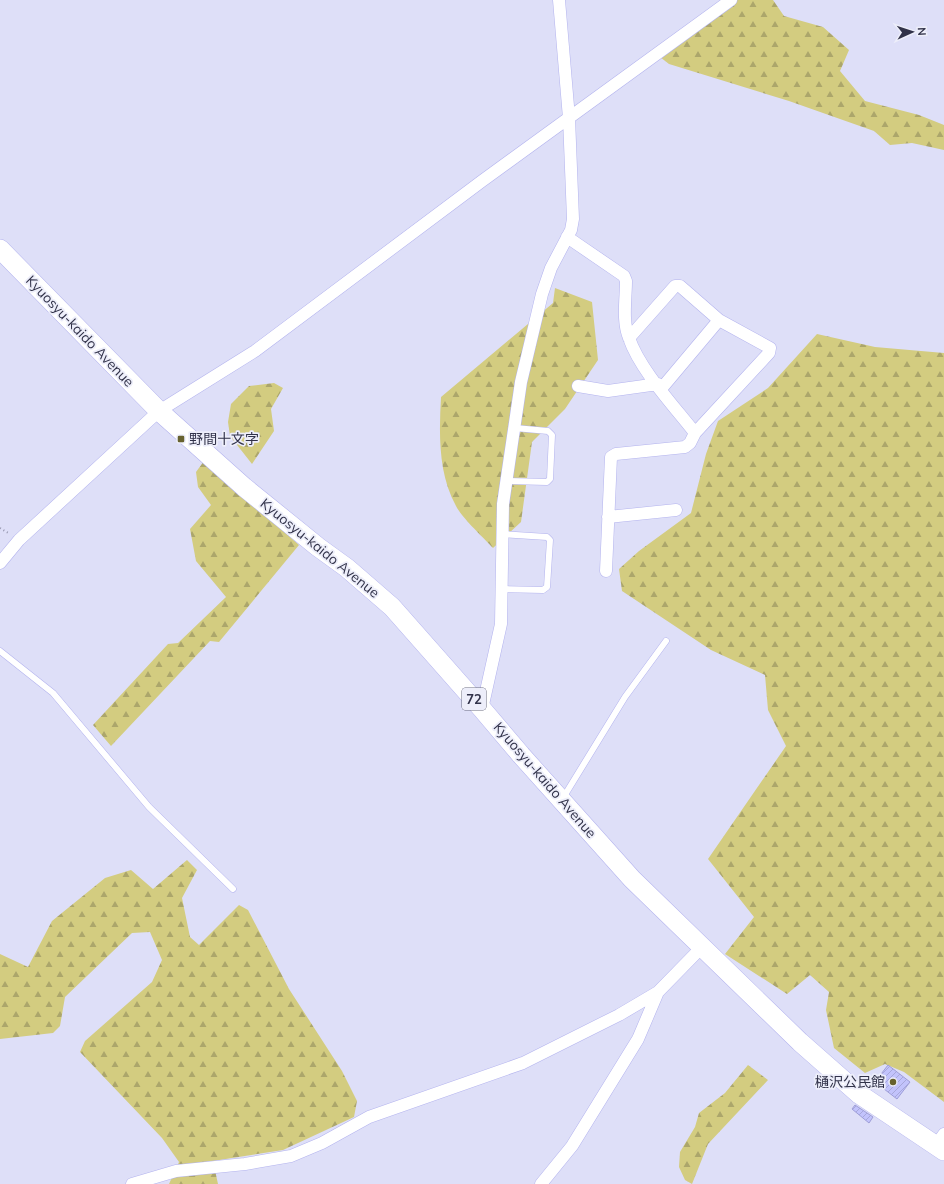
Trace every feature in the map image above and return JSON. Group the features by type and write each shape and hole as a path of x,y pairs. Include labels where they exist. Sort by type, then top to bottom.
{"main road":[{"name":"Kyuosyu-kaido Avenue","path":"0,249 159,411 244,487 318,547 347,568 392,607 561,801 632,879 800,1042 859,1094 941,1143"}],"street":[{"path":"482,709 501,624 503,504 522,382 542,294 551,268 571,230 569,118 559,0"},
{"path":"0,563 19,540 159,411 255,351 482,181 731,0"},
{"path":"567,238 624,276 626,281 626,323 629,338 642,364 695,433"},
{"path":"606,571 611,457 616,454 684,446 690,443 695,433 769,353 770,348 719,320 680,286 675,286 629,338"},
{"path":"578,386 608,391 659,387 719,320"},
{"path":"608,517 676,510"},
{"path":"132,1184 176,1171 245,1164 291,1156 322,1143 369,1117 523,1063 619,1015 658,992 702,947"},
{"path":"541,1184 572,1146 638,1039 658,992"}],"lane":[{"path":"507,481 548,482 550,479 552,435 548,431 515,428"},
{"path":"502,534 547,537 550,540 547,587 543,590 502,589"},
{"path":"561,801 625,698 666,641"},
{"path":"0,651 53,693 149,807 233,889"}],"green space":[{"path":"731,0 773,0 784,16 823,27 849,50 840,71 865,101 919,115 944,125 944,150 912,143 890,145 874,131 789,101 669,64 660,57"},
{"path":"555,288 592,302 598,360 565,409 532,442 521,522 493,548 459,511 450,493 441,453 441,397 553,303"},
{"path":"817,334 875,347 944,353 944,1102 904,1072 885,1064 865,1073 834,1048 826,1010 829,992 810,975 787,994 725,954 754,917 708,859 786,746 768,710 765,675 711,650 622,591 619,569 639,551 691,513 706,454 718,421 768,388"},
{"path":"274,383 283,388 271,409 274,431 252,464 230,436 228,422 231,404 249,386"},
{"path":"204,461 299,545 219,642 210,641 111,746 93,725 168,644 178,643 226,597 196,561 190,529 211,505 198,487 196,472"},
{"path":"187,860 197,870 182,898 190,937 199,945 239,905 248,910 289,989 342,1071 357,1101 354,1117 283,1150 213,1161 218,1184 169,1184 179,1162 162,1138 80,1052 85,1041 152,982 162,960 150,932 132,933 65,997 60,1026 53,1033 0,1039 0,954 28,967 52,921 105,878 131,870 153,889"},
{"path":"748,1065 768,1080 708,1144 692,1184 685,1180 679,1167 680,1152 695,1127 699,1113 725,1093"}],"building":[{"name":"樋沢公民館","path":"888,1065 910,1082 897,1099 875,1082"},
{"path":"855,1105 873,1117 869,1123 852,1109"}],"place":[{"name":"野間十文字","path":"181,439"},
{"name":"樋沢公民館","path":"893,1082"}]}
